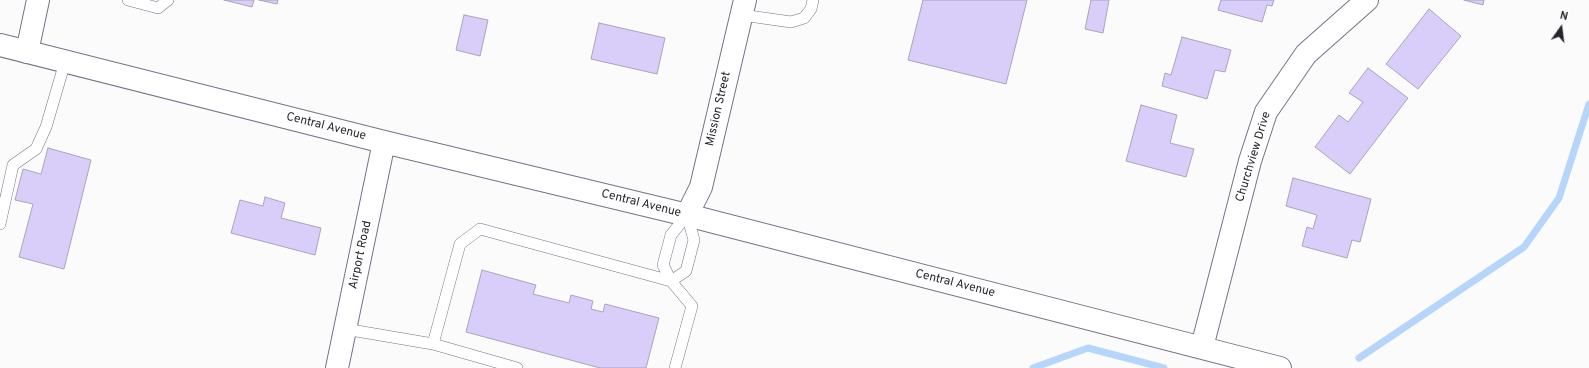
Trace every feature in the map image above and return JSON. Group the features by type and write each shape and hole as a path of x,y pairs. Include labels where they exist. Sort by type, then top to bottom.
{"street":[{"path":"27,52 38,0"},
{"name":"Churchview Drive","path":"1202,347 1250,161 1266,112 1306,54 1367,0"},
{"name":"Mission Street","path":"687,215 701,187 743,7"},
{"name":"Central Avenue","path":"0,45 384,142 687,215 1280,368"},
{"name":"Airport Road","path":"337,368 384,142"}],"lane":[{"path":"128,0 158,8 168,0"},
{"path":"743,7 791,22 804,18 811,9 813,0"},
{"path":"0,224 14,164 36,149 46,127 65,62"},
{"path":"675,368 692,306 671,281 663,266 671,235 687,215"},
{"path":"433,344 460,244 480,230 671,281 686,271 694,240 687,215"},
{"path":"345,329 433,344 517,368"}],"building":[{"path":"224,0 254,0 252,7"},
{"path":"259,0 278,0 277,4"},
{"path":"923,0 1027,0 1006,84 908,60"},
{"path":"1091,0 1109,0 1103,33 1085,29"},
{"path":"1221,0 1274,0 1272,6 1267,5 1262,22 1218,10"},
{"path":"1464,0 1484,0 1483,5"},
{"path":"1429,9 1461,36 1418,89 1386,64"},
{"path":"464,15 488,20 480,56 456,50"},
{"path":"599,23 665,38 657,74 591,59"},
{"path":"1182,37 1231,50 1225,72 1215,70 1207,99 1162,86 1165,73 1171,75"},
{"path":"1368,68 1408,98 1350,174 1315,147 1339,115 1348,122 1363,102 1349,93"},
{"path":"1141,105 1177,115 1170,143 1194,149 1186,177 1126,161"},
{"path":"48,148 91,160 64,269 19,257 33,204 15,200 23,169 41,174"},
{"path":"1293,178 1371,199 1360,242 1352,240 1347,258 1302,246 1307,227 1313,229 1317,215 1286,206"},
{"path":"265,197 285,203 281,218 321,228 315,255 231,233 240,200 263,206"},
{"path":"482,270 536,285 533,294 569,303 571,295 593,301 591,309 603,312 605,304 659,318 646,368 600,368 466,332"}],"waterway":[{"path":"1359,358 1524,247 1559,198 1589,104"},
{"path":"1033,368 1088,348 1164,368"}]}
